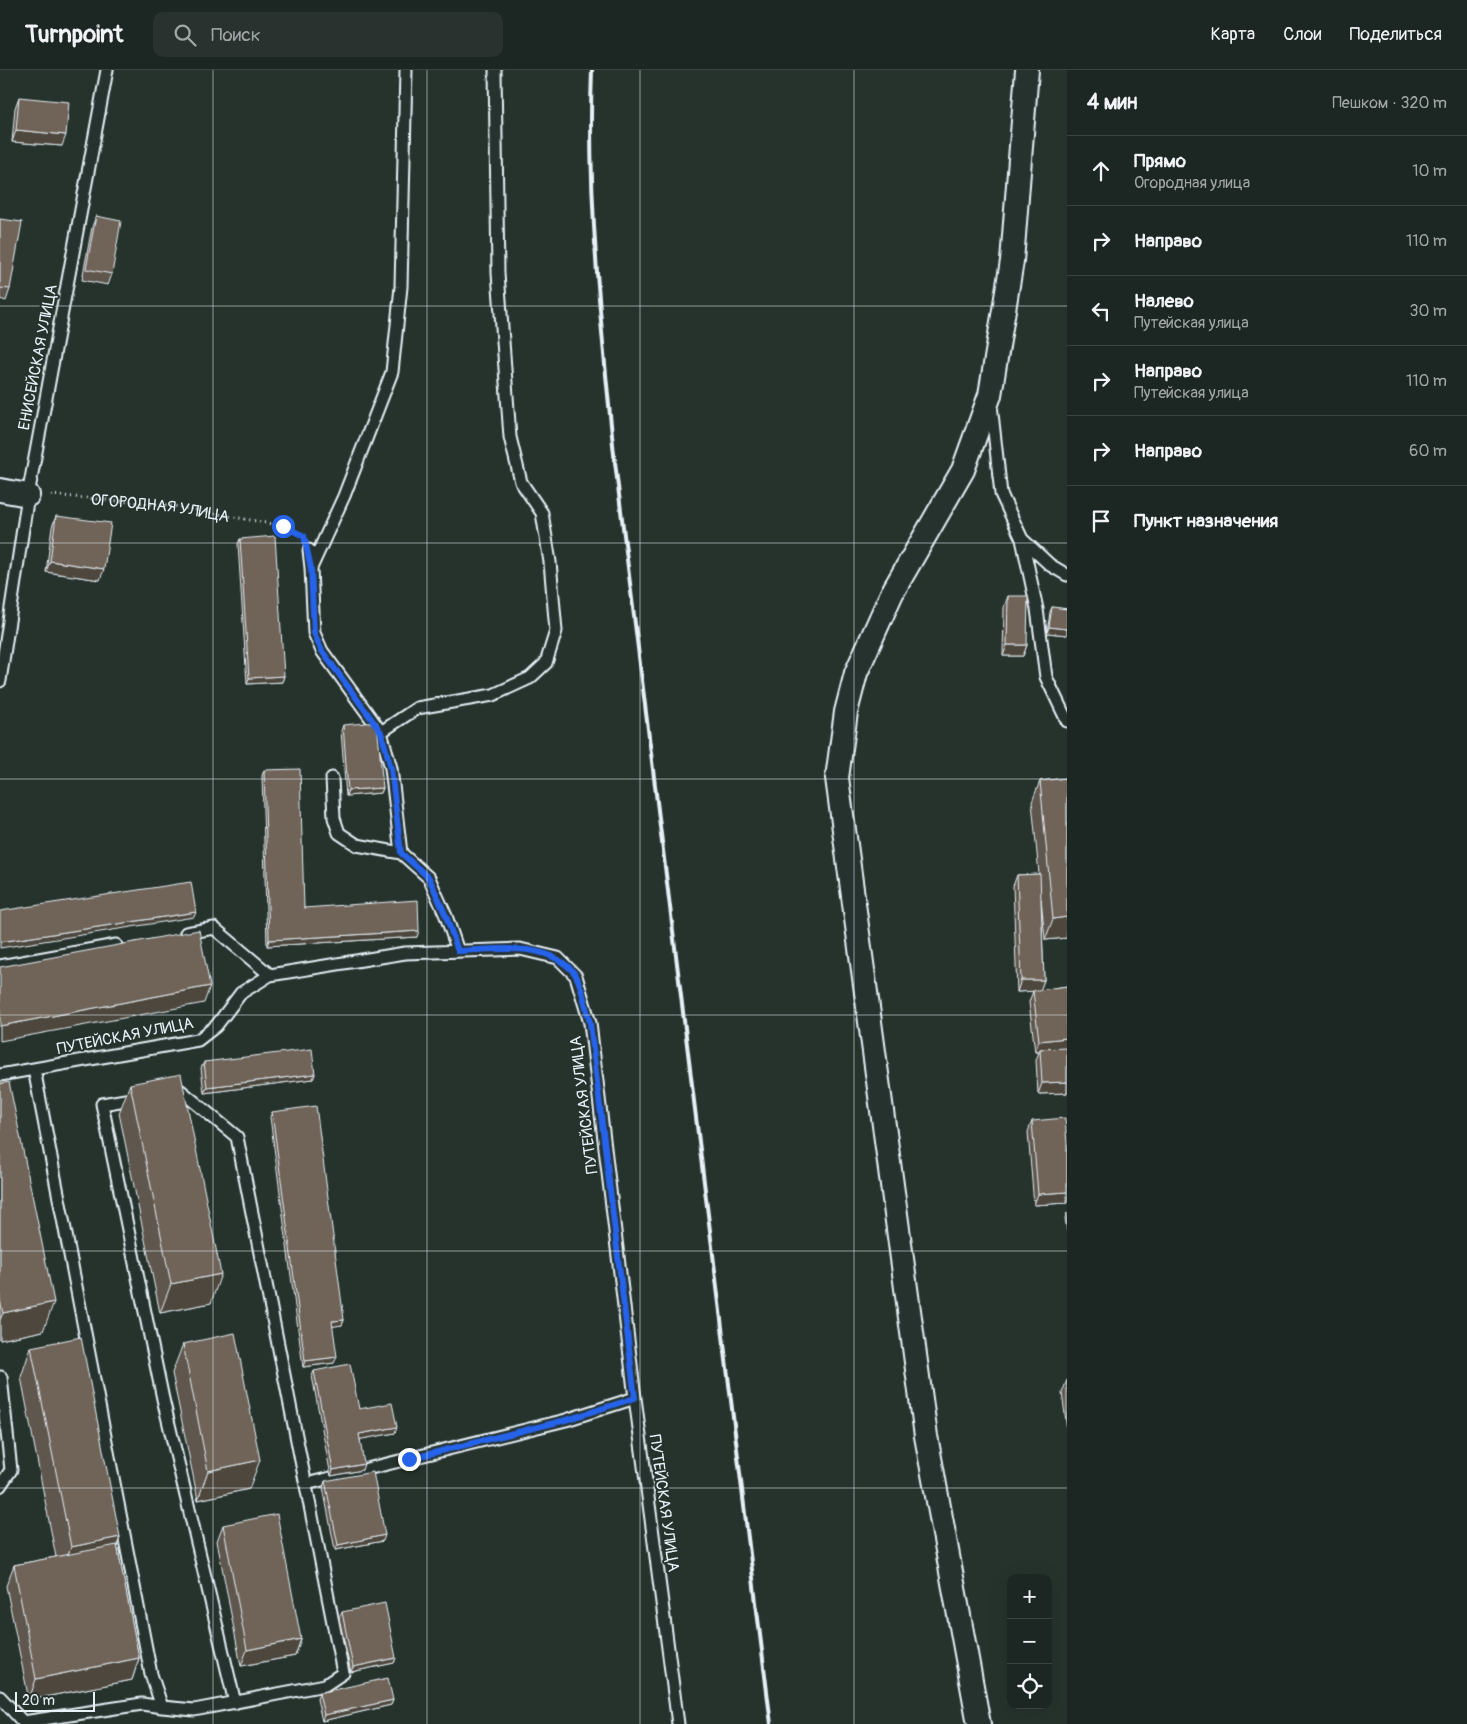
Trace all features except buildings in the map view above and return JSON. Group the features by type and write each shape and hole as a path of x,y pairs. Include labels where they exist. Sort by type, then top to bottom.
{"street":[{"path":"979,1724 926,1436 837,778 846,712 856,673 892,593 964,470 990,395 1012,261 1027,70"},
{"path":"0,490 28,494"}],"lane":[{"name":"ЕНИСЕЙСКАЯ УЛИЦА","path":"0,681 28,494 107,70"},
{"path":"311,568 344,496 392,372 401,287 406,70"},
{"path":"381,732 417,708 493,695 530,678 546,663 556,630 550,562 542,514 521,482 510,437 498,273 495,70"},
{"path":"990,395 1001,494 1022,539 1037,609 1046,677 1067,721"},
{"path":"1022,539 1050,565 1067,575"},
{"path":"308,550 311,568 314,633 322,651 381,732 391,768 401,853"},
{"path":"332,778 334,818 338,833 357,845 401,853 429,878 446,916 458,951"},
{"path":"175,935 214,928 270,974"},
{"path":"0,966 126,944"},
{"name":"ПУТЕЙСКАЯ УЛИЦА","path":"0,1075 198,1040 216,1026 241,993 270,974 405,953 520,949 558,958 576,976 590,1023 635,1398 678,1724"},
{"path":"34,1069 149,1664 162,1707"},
{"path":"0,1697 22,1722 142,1704 194,1710 325,1685 343,1673 237,1137 180,1090 163,1093"},
{"path":"146,1096 102,1104 163,1398 235,1703"},
{"path":"0,1486 11,1470 1,1377"},
{"path":"306,1484 566,1420 635,1398"}],"path":[{"name":"ОГОРОДНАЯ УЛИЦА","path":"28,494 174,506 283,526 304,536 308,550"}],"railway":[{"path":"592,70 593,213 600,311 614,454 771,1724"}],"route":[{"path":"283,526 304,536 311,568 314,633 322,651 381,732 391,768 401,853 429,878 446,916 458,951 520,949 558,958 576,976 590,1023 635,1398 566,1420 409,1459"}]}
